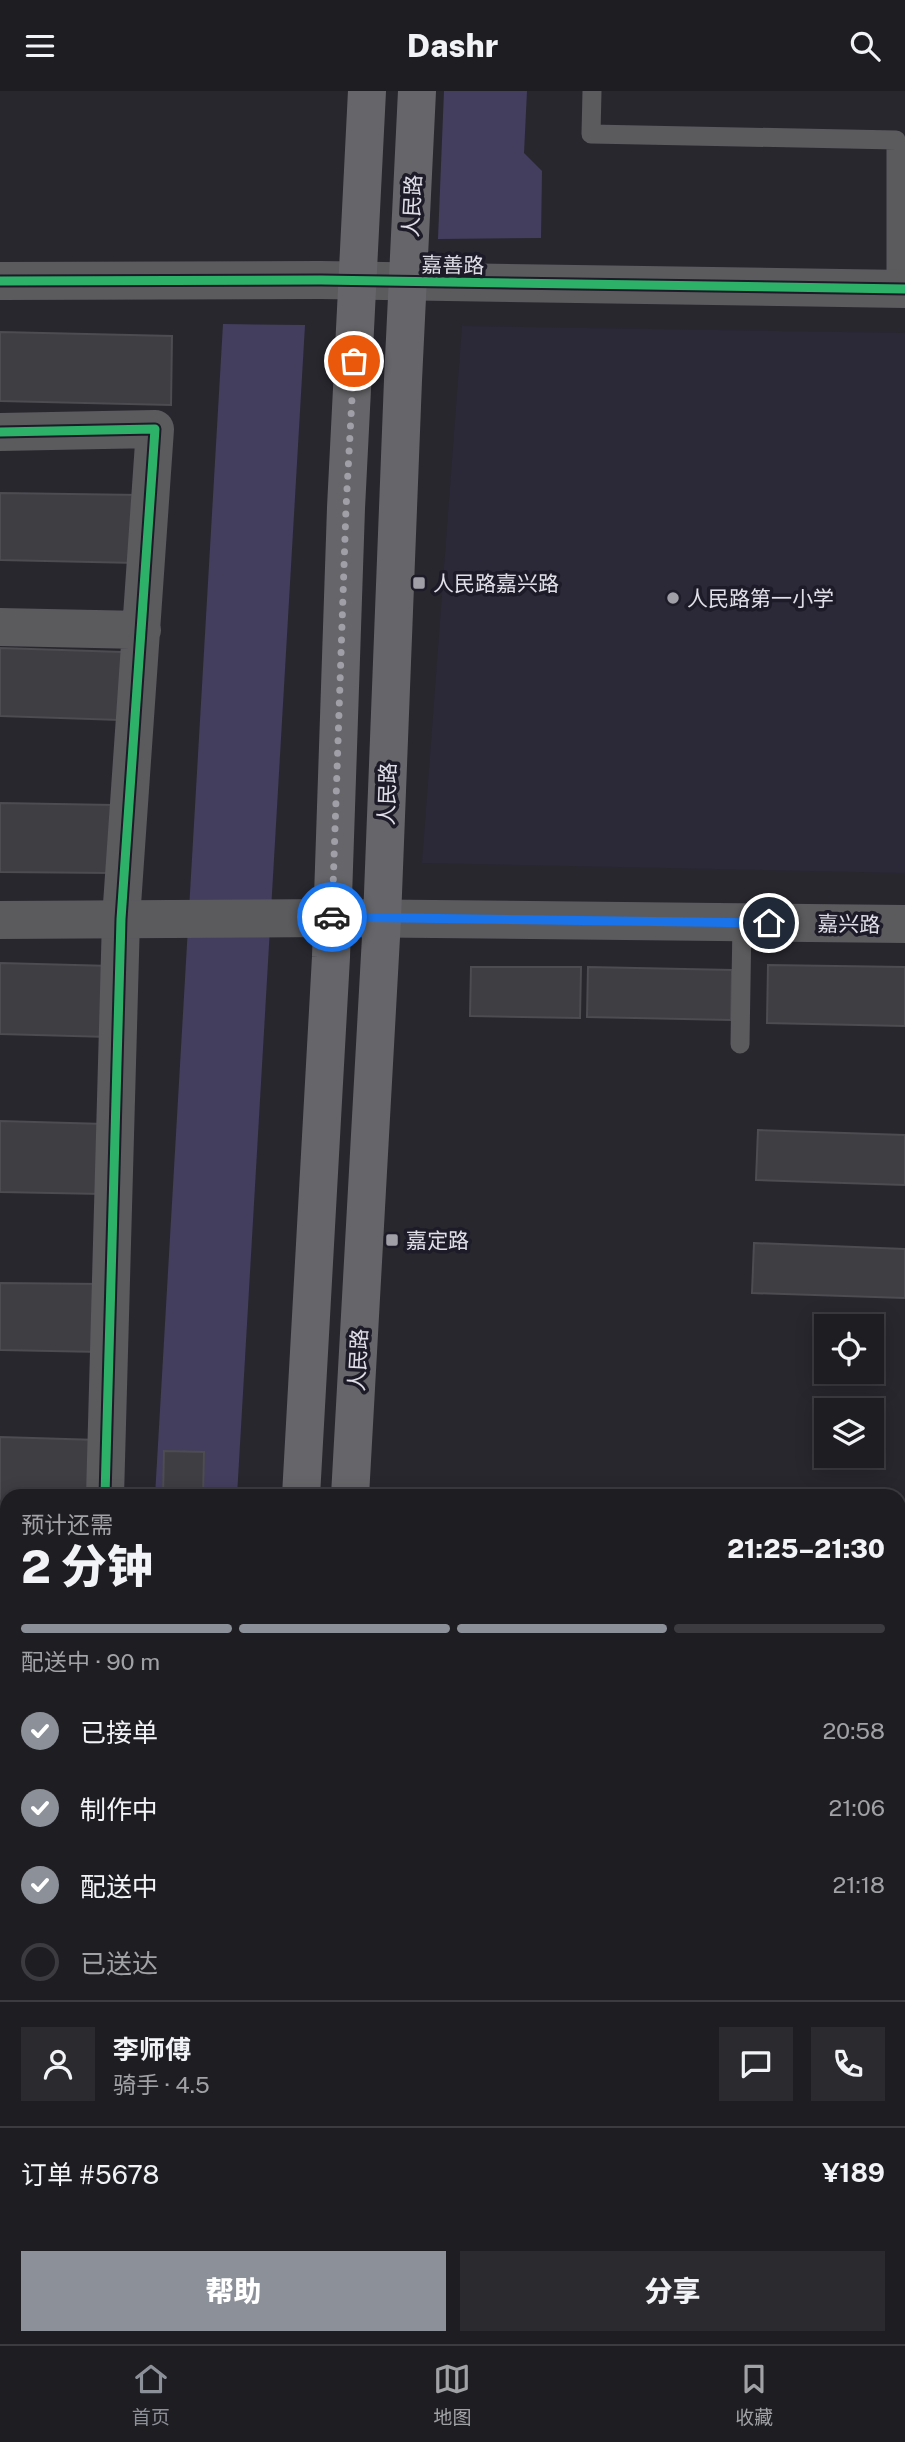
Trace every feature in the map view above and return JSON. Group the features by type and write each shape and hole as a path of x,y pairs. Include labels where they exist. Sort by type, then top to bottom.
{"main road":[{"path":"301,1489 332,918 346,508 367,91"},
{"name":"人民路","path":"351,1489 383,919 417,91"}],"street":[{"name":"嘉善路","path":"0,281 357,281 901,289"},
{"path":"0,432 155,429 121,919 105,1489"},
{"path":"0,627 142,630"},
{"name":"嘉兴路","path":"0,920 332,918 905,924"}],"lane":[{"path":"592,91 591,134 896,139 901,289"},
{"path":"740,1044 742,922"}],"shaded area":[{"path":"444,91 527,91 524,153 542,171 541,238 438,239"},
{"path":"223,324 305,325 237,1489 155,1489"},
{"name":"人民路第一小学","path":"462,326 905,333 905,873 422,863"}],"building":[{"path":"0,332 172,336 171,405 0,401"},
{"path":"0,493 139,495 137,563 0,560"},
{"path":"0,648 122,652 120,720 0,716"},
{"path":"0,803 113,805 112,873 0,872"},
{"path":"0,963 111,966 109,1037 0,1034"},
{"path":"768,965 905,967 905,1026 767,1023"},
{"path":"471,967 581,967 580,1018 470,1016"},
{"path":"588,967 732,970 731,1020 587,1017"},
{"path":"0,1121 104,1124 103,1194 0,1192"},
{"path":"758,1130 905,1135 905,1185 756,1180"},
{"path":"754,1243 905,1249 905,1298 752,1293"},
{"path":"0,1283 102,1284 101,1352 0,1350"},
{"path":"0,1437 98,1440 96,1489 0,1489"},
{"path":"164,1451 204,1452 203,1489 163,1489"}],"cycle path":[{"path":"0,281 321,280 905,289"},
{"path":"0,432 155,429 121,919 105,1489"}],"way so far":[{"path":"332,917 346,508 354,361"}],"place":[{"name":"人民路嘉兴路","path":"419,583"},
{"name":"人民路第一小学","path":"673,598"},
{"name":"嘉定路","path":"392,1240"}],"route":[{"path":"332,917 769,923"}]}
